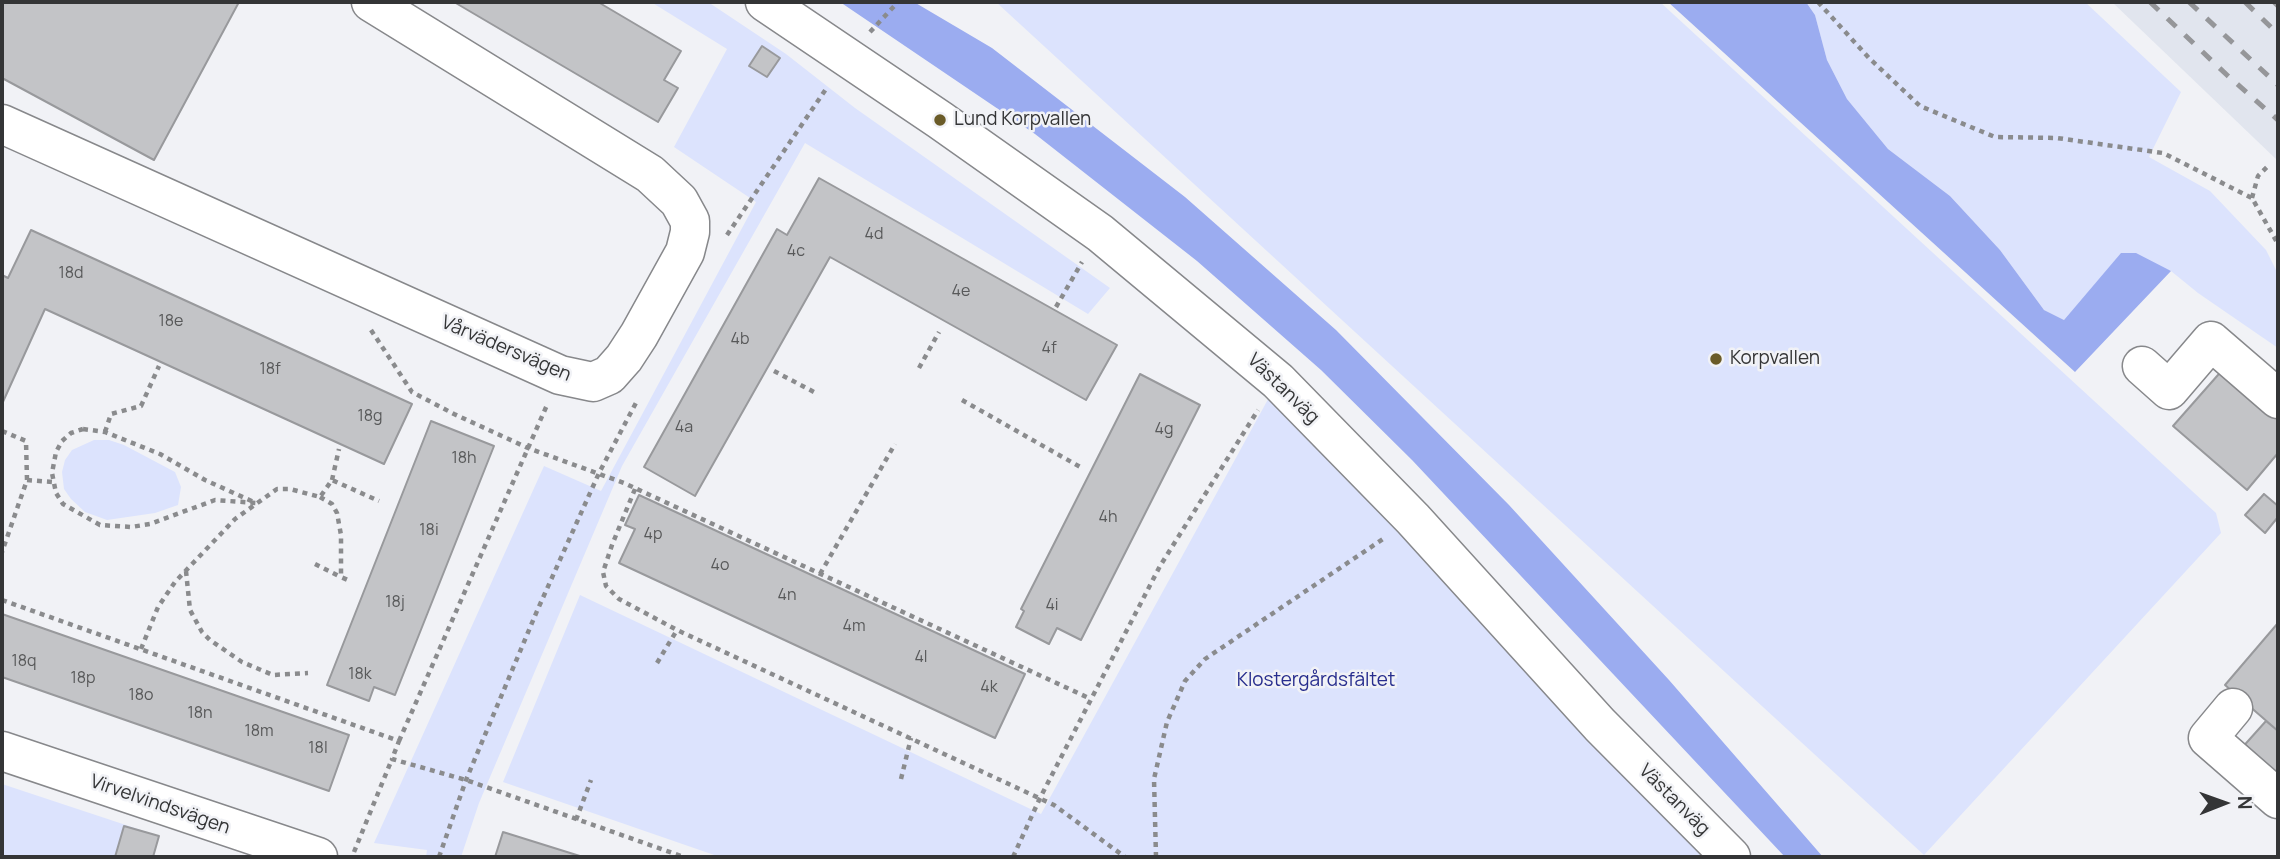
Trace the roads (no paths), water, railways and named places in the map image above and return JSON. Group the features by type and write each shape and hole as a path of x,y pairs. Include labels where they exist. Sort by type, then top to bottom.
{"street":[{"name":"Vårvädersvägen","path":"2,124 560,375 593,382 609,375 624,358 685,252 690,232 687,214 679,201 650,174 371,2"},
{"name":"Västanväg","path":"765,2 958,132 1100,233 1143,266 1278,381 1413,519 1600,725 1731,857"},
{"path":"2142,366 2169,390 2211,341 2278,399"},
{"path":"2233,708 2208,738 2278,799"},
{"name":"Virvelvindsvägen","path":"2,751 318,857"}],"railway":[{"path":"2150,2 2278,120"},
{"path":"2189,2 2278,85"},
{"path":"2245,2 2278,34"},
{"path":"2274,2 2278,6"}],"place":[{"name":"Lund Korpvallen","path":"940,120"},
{"name":"Korpvallen","path":"1716,359"}],"park label":[{"name":"Klostergårdsfältet","path":"1316,681"}]}
